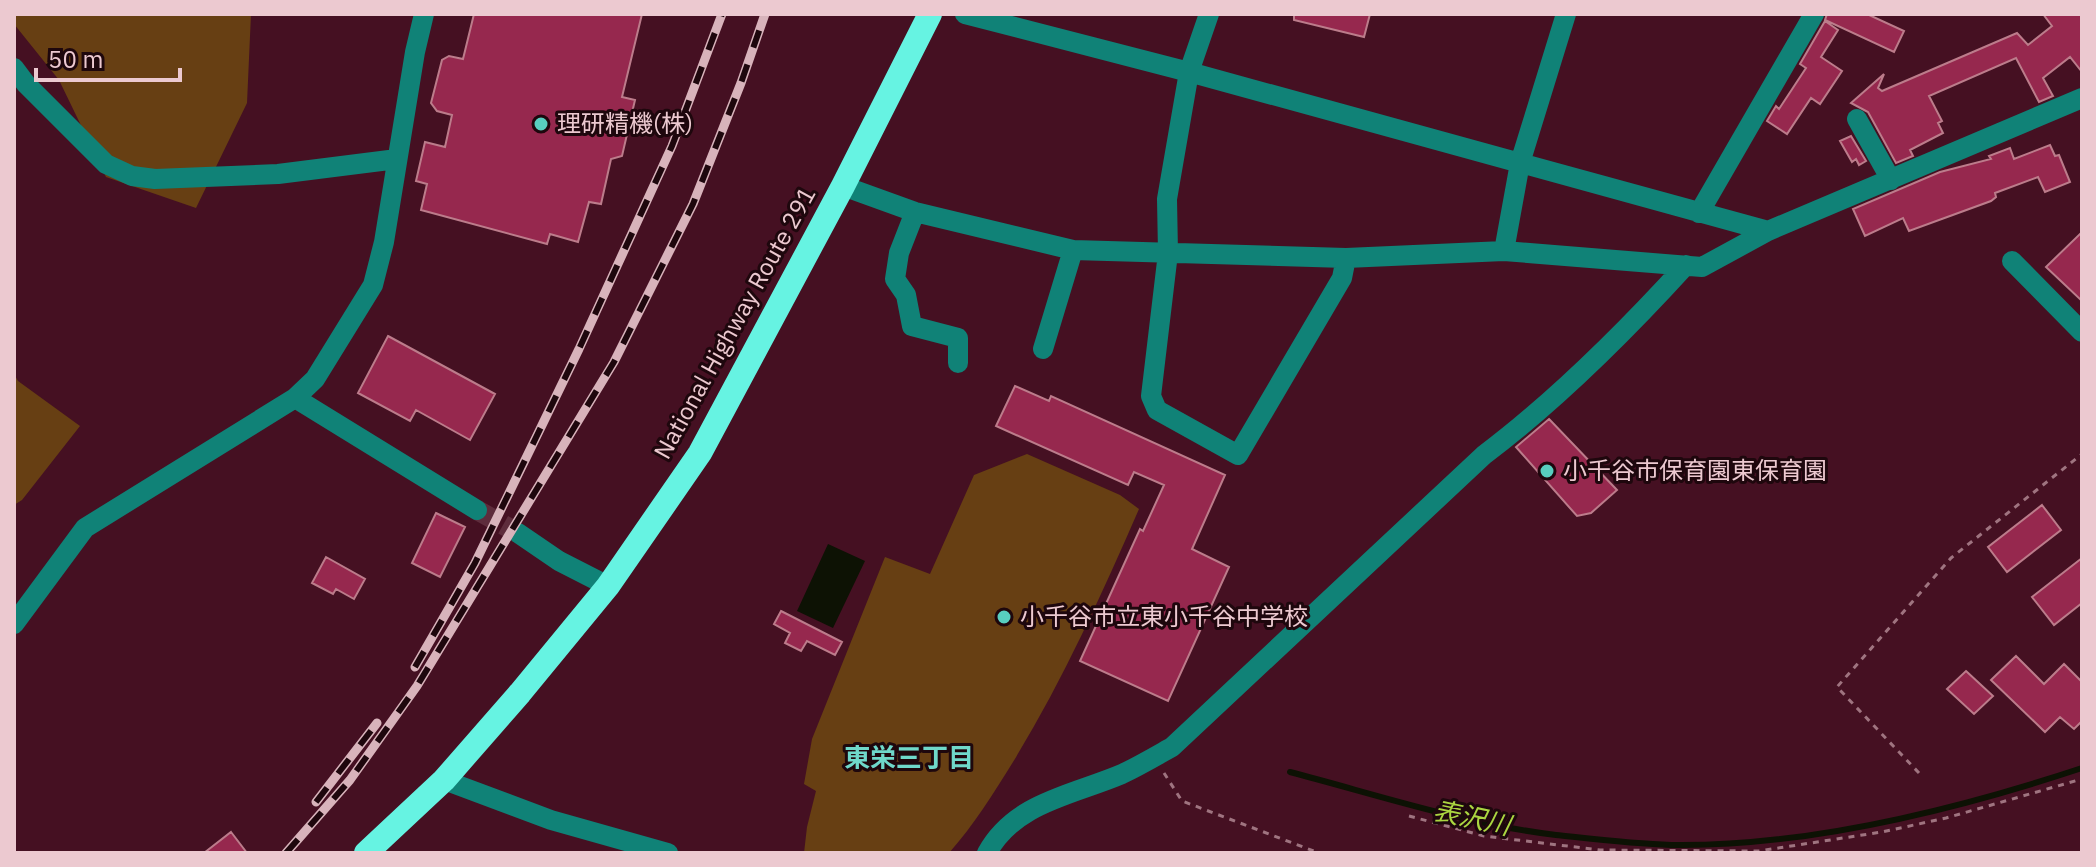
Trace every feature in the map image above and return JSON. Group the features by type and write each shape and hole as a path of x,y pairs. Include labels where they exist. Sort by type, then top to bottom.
{"highway":[{"name":"National Highway Route 291","path":"366,853 444,780 520,693 608,586 700,453 843,186 930,14"}],"street":[{"path":"14,624 85,528 295,398 315,379 373,285 384,242 424,14"},
{"path":"965,14 1189,72 1768,231"},
{"path":"1209,14 1189,72 1167,199 1168,253 1151,396 1157,410 1238,455 1342,278 1346,258"},
{"path":"1504,251 1520,163 1566,14"},
{"path":"1699,213 1814,14"},
{"path":"14,68 26,84 106,164 132,176 155,179 278,174 397,159"},
{"path":"843,186 915,212 1073,250 1346,258 1504,251 1702,267 1768,231 2082,98"},
{"path":"1857,119 1891,180"},
{"path":"915,212 899,253 895,279 906,295 912,326 958,338 958,363"},
{"path":"1043,349 1073,250"},
{"path":"2012,261 2082,332"},
{"path":"987,853 997,834 1043,802 1123,774 1172,747 1484,455 1602,351 1686,265"},
{"path":"295,398 477,510"},
{"path":"518,533 559,561 608,586"},
{"path":"444,780 551,820 668,853"}],"path":[{"path":"1919,773 1837,687 1951,558 2082,454"},
{"path":"1159,754 1166,780 1182,801 1319,853"},
{"path":"1409,816 1484,836 1600,850 1759,851 1882,832 1946,818 2082,779"}],"shaded area":[{"path":"14,14 251,14 247,103 196,208 106,177 59,80 14,24"},
{"path":"14,374 18,381 80,426 22,500 14,505"},
{"path":"1027,454 1120,495 1139,509 1080,638 1031,732 983,809 949,853 804,853 816,791 804,784 812,739 885,557 930,574 974,475"},
{"path":"828,544 865,561 833,628 797,611"}],"building":[{"name":"理研精機(株)","path":"474,14 642,14 622,97 635,100 622,156 611,159 601,204 589,202 578,242 550,234 547,244 421,210 427,184 416,181 425,142 445,147 452,115 437,111 431,103 442,60 449,56 463,59"},
{"path":"1294,14 1370,14 1364,37 1294,20"},
{"path":"1827,14 1867,14 1904,31 1894,52 1825,20"},
{"path":"2043,14 2082,14 2082,72 2070,57 2043,78 2053,96 2039,102 2016,58 1929,96 1942,121 1938,123 1943,133 1910,150 1913,156 1896,163 1868,112 1851,103 1884,74 1878,88 1882,91 2017,33 2028,45 2052,26"},
{"path":"1825,21 1838,30 1821,57 1842,71 1820,104 1811,98 1787,134 1767,121 1776,106 1779,109 1806,68 1800,64"},
{"path":"1851,136 1866,161 1859,165 1856,159 1852,162 1840,141"},
{"path":"2050,145 2055,156 2059,155 2070,182 2045,192 2038,177 1995,193 1996,197 1991,201 1909,231 1903,218 1865,236 1853,209 1940,172 1991,159 1989,156 2010,148 2014,159"},
{"path":"2082,232 2082,301 2046,267"},
{"path":"388,336 495,394 470,440 416,410 410,421 358,393"},
{"path":"1015,386 1049,401 1051,396 1225,475 1192,549 1229,567 1168,701 1080,661 1140,529 1143,531 1164,485 1134,472 1128,485 996,426"},
{"path":"1549,419 1617,490 1591,513 1577,516 1516,447"},
{"path":"2042,505 2061,530 2007,572 1988,547"},
{"path":"436,513 465,527 440,577 412,563"},
{"path":"326,557 365,579 354,599 336,589 333,594 312,583"},
{"path":"2082,558 2082,603 2054,625 2032,597"},
{"path":"781,611 842,642 835,655 807,641 801,651 785,643 790,633 774,624"},
{"path":"2016,656 2044,684 2064,664 2082,682 2082,721 2074,729 2060,717 2045,732 1991,680"},
{"path":"1966,671 1993,696 1974,714 1947,689"},
{"path":"231,832 247,853 204,853"}],"waterway":[{"name":"表沢川","path":"1290,772 1488,824 1556,835 1671,845 1774,840 1826,833 1983,798 2082,768"}],"tunnel":[{"path":"477,510 518,533"}],"railway":[{"path":"415,667 475,563 579,349 672,146 722,14"},
{"path":"286,853 350,780 417,686 614,362 693,204 765,14"},
{"path":"316,802 377,723"}],"place":[{"name":"理研精機(株)","path":"541,124"},
{"name":"小千谷市保育園東保育園","path":"1547,471"},
{"name":"小千谷市立東小千谷中学校","path":"1004,617"}],"district":[{"name":"東栄三丁目","path":"909,758"}]}
